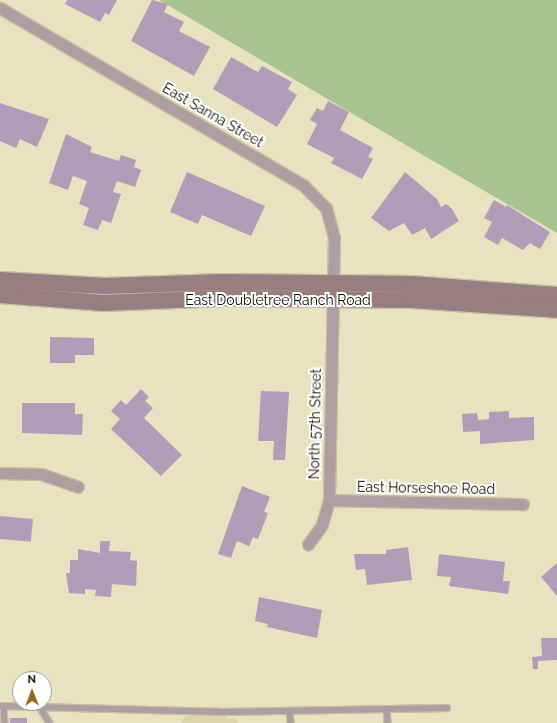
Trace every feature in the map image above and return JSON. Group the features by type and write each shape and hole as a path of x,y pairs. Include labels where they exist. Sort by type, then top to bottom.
{"main road":[{"name":"East Doubletree Ranch Road","path":"0,280 105,286 332,282 469,296 557,310"},
{"name":"East Doubletree Ranch Road","path":"0,295 104,303 225,298 332,300 557,295"}],"street":[{"name":"East Sanna Street","path":"0,8 314,193 326,208 331,222 332,300"},
{"name":"North 57th Street","path":"308,544 322,525 329,500 332,300"},
{"path":"0,473 41,474 78,487"},
{"name":"East Horseshoe Road","path":"329,500 524,504"}],"lane":[{"path":"5,723 2,706 12,706"},
{"path":"52,706 175,712 447,708"},
{"path":"387,709 388,723"},
{"path":"43,711 50,723"},
{"path":"290,711 291,723"}],"shaded area":[{"path":"221,709 228,719 235,718 238,723 181,723 189,710"}],"green space":[{"path":"159,0 557,0 557,233 399,141"}],"building":[{"path":"67,0 117,0 109,15 105,13 100,22 65,4"},
{"path":"152,0 168,4 164,12 184,22 179,31 210,47 194,76 131,41"},
{"path":"231,57 258,72 262,66 292,82 288,89 297,95 277,127 213,89"},
{"path":"328,101 349,112 340,130 373,148 368,157 373,159 362,179 331,163 334,158 307,144 317,124 310,120 317,108 323,111"},
{"path":"0,103 49,119 37,147 20,139 16,148 0,141"},
{"path":"66,134 92,147 90,152 119,161 121,155 136,160 134,167 141,170 135,187 117,181 113,192 121,194 111,223 102,220 98,230 83,225 89,208 79,204 87,181 73,176 68,190 49,183"},
{"path":"187,172 265,206 251,236 202,215 198,224 170,212"},
{"path":"405,172 437,199 441,207 446,204 452,209 459,221 431,239 425,228 412,235 404,223 389,231 371,218"},
{"path":"494,200 506,207 507,205 550,232 540,249 530,243 523,250 502,238 498,245 484,237 492,222 484,218"},
{"path":"50,337 94,338 94,355 75,355 75,363 50,363"},
{"path":"141,389 149,397 145,401 153,408 144,418 182,455 161,476 111,429 120,419 111,411 121,400 126,405"},
{"path":"261,391 289,392 285,460 273,460 274,441 258,441"},
{"path":"22,403 75,403 75,414 83,414 82,435 22,433"},
{"path":"509,411 509,418 534,417 534,440 480,444 480,431 463,432 462,414 477,413 478,420 489,419 489,412"},
{"path":"242,486 270,497 264,512 268,513 258,539 253,537 249,546 237,541 231,558 218,554"},
{"path":"0,516 33,519 31,542 0,539"},
{"path":"100,541 110,541 109,551 131,552 130,560 137,561 136,586 112,584 111,597 95,596 96,590 85,589 85,594 69,593 66,573 70,573 70,560 78,560 78,549 100,553"},
{"path":"408,547 412,580 367,585 365,569 356,570 354,554 386,554 386,550"},
{"path":"439,554 505,562 503,581 510,581 508,594 449,586 451,577 437,576"},
{"path":"557,563 557,596 541,577"},
{"path":"259,597 322,610 317,638 267,627 268,624 255,621"},
{"path":"541,638 557,638 557,660 538,661 538,669 533,669 532,657 542,656"},
{"path":"10,718 27,718 27,723 10,723"}]}
